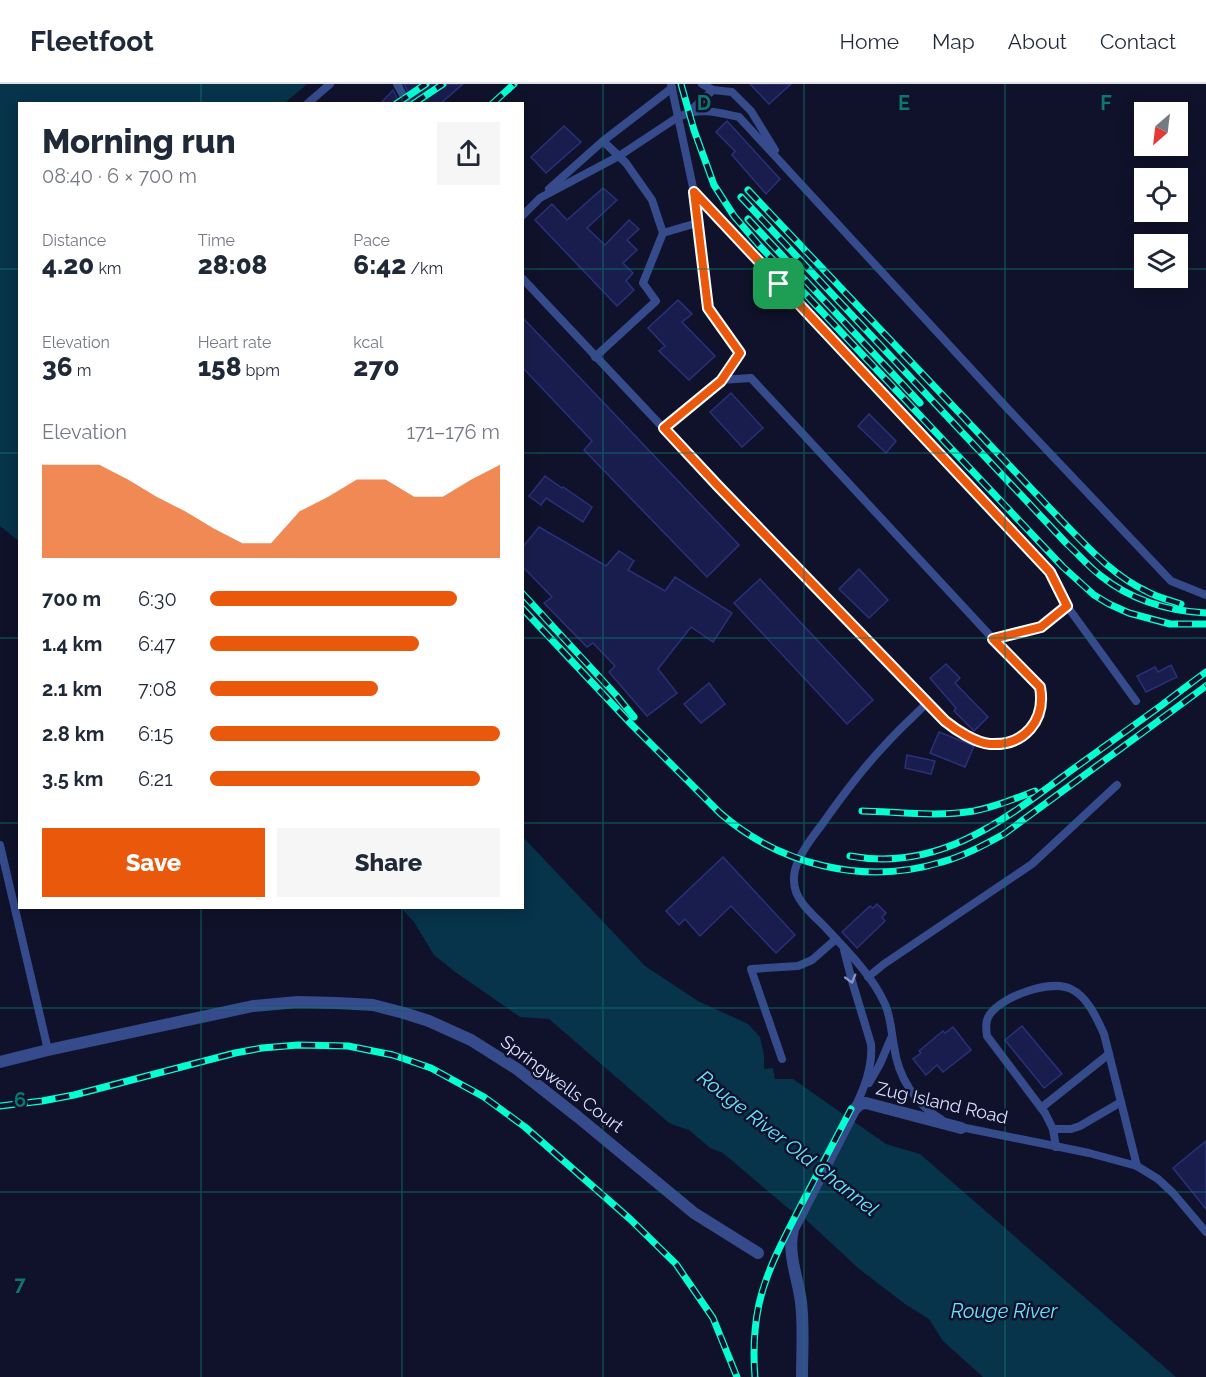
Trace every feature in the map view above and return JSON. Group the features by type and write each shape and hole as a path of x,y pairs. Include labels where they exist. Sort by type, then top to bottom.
{"street":[{"name":"Springwells Court","path":"0,1062 253,1006 298,1002 373,1005 429,1021 471,1040 517,1069 694,1213 758,1253"},
{"name":"Zug Island Road","path":"802,1377 801,1305 790,1248 793,1229 856,1105 866,1103 961,1128"}],"lane":[{"path":"309,102 330,84"},
{"path":"397,84 407,102"},
{"path":"702,84 713,90 732,92 751,111 785,167"},
{"path":"524,214 603,141 671,86 694,192 708,308 740,353 721,381 664,428"},
{"path":"688,113 713,90"},
{"path":"540,198 619,156 678,117 709,110 739,117 1008,409 1171,581 1206,595"},
{"path":"596,357 656,301 643,283 663,233 652,200 627,163 603,141"},
{"path":"694,192 1050,572 1067,606 1136,701"},
{"path":"663,233 698,223"},
{"path":"524,280 718,486 953,728 988,744 1018,738 1030,729 1040,713 1042,698 1040,687 751,378 721,381"},
{"path":"993,639 1041,627 1067,606"},
{"path":"927,703 859,775 809,842 796,869 794,887 802,903 843,947 880,994 891,1021 895,1054 900,1070 911,1092 936,1116 961,1128"},
{"path":"868,977 1032,864 1117,785"},
{"path":"0,845 48,1050"},
{"path":"782,1059 751,969 798,966 812,960 836,939"},
{"path":"843,947 872,1052 867,1083 856,1105"},
{"path":"1056,1147 1053,1129 1045,1113 987,1036 985,1026 989,1015 999,1005 1018,995 1051,986 1062,986 1074,990 1086,1002 1104,1034 1137,1166"},
{"path":"856,1105 883,1058 892,1034"},
{"path":"1041,1107 1109,1054"},
{"path":"1053,1129 1071,1129 1080,1126 1121,1102"},
{"name":"Zug Island Road","path":"961,1128 1137,1166 1158,1179 1173,1193 1206,1232"}],"water":[{"path":"0,84 307,84 286,102 18,102 18,540 0,526"},
{"name":"Rouge River","path":"524,838 645,966 698,1001 748,1024 760,1037 764,1069 773,1068 775,1079 793,1079 886,1144 920,1154 1176,1377 983,1377 943,1341 929,1319 905,1304 858,1268 801,1215 789,1209 723,1153 710,1148 689,1130 668,1122 549,1019 520,1017 454,971 434,955 414,922 402,909 524,909"}],"building":[{"path":"404,84 463,84 442,102 413,102"},
{"path":"750,84 791,84 769,104"},
{"path":"393,90 399,102 382,102"},
{"path":"727,121 780,179 766,194 732,155 735,151 716,132"},
{"path":"564,126 581,142 546,173 531,157"},
{"path":"603,188 617,200 587,228 605,245 629,220 639,229 627,240 637,250 623,263 633,273 626,281 634,290 617,306 535,220 552,204 567,220"},
{"path":"678,300 692,314 682,322 715,356 689,380 659,351 665,346 648,328"},
{"path":"524,319 739,545 707,577 584,450 592,441 524,369"},
{"path":"731,393 763,428 742,447 710,412"},
{"path":"869,414 896,441 886,453 858,426"},
{"path":"545,476 592,507 583,522 546,498 541,505 529,496"},
{"path":"539,527 606,566 619,551 634,561 628,570 665,591 675,577 732,613 713,642 691,627 658,669 677,693 647,716 609,672 615,666 593,643 587,647 544,603 552,597 524,568 524,546"},
{"path":"859,569 888,600 869,618 839,589"},
{"path":"760,579 873,700 847,724 734,603"},
{"path":"946,664 960,678 955,683 988,717 974,731 954,711 956,708 930,678"},
{"path":"1171,665 1177,677 1146,692 1137,676 1155,667 1158,672"},
{"path":"709,683 725,704 701,723 684,704"},
{"path":"939,732 974,746 965,767 930,753"},
{"path":"907,755 935,761 931,774 905,768"},
{"path":"723,857 795,935 776,953 731,906 700,936 685,919 679,925 666,911"},
{"path":"877,904 886,913 882,917 885,921 857,948 842,932 870,906 873,908"},
{"path":"1022,1026 1062,1074 1044,1088 1005,1040"},
{"path":"953,1027 971,1050 943,1072 937,1065 926,1075 913,1059 943,1031 945,1033"},
{"path":"1206,1141 1206,1209 1173,1168"}],"railway":[{"path":"399,102 426,84"},
{"path":"416,102 443,84"},
{"path":"494,102 514,84"},
{"path":"681,84 694,130 714,185 734,216 1063,567 1094,595 1129,613 1170,624 1206,624"},
{"path":"748,190 1090,550 1122,577 1154,595 1181,604"},
{"path":"741,197 1092,569 1137,598 1164,607 1206,613"},
{"path":"748,219 920,403"},
{"path":"524,595 634,717"},
{"path":"524,610 632,725 720,813 769,846 796,858 853,871 883,872 913,869 950,860 989,842 1004,834 1206,686"},
{"path":"850,856 882,859 912,857 968,838 1019,808 1206,672"},
{"path":"862,811 960,813 990,807 1035,791"},
{"path":"0,1106 74,1095 262,1048 298,1045 348,1046 393,1055 431,1068 484,1097 525,1127 630,1219 676,1264 713,1318 737,1377"},
{"path":"755,1377 756,1322 767,1279 776,1254 851,1109"}],"route":[{"path":"694,192 779,284 1050,572 1067,606 1041,627 993,639 1040,687 1042,698 1040,713 1030,729 1018,738 988,744 965,735 945,721 664,428 721,381 740,353 708,308 694,192"}],"water label":[{"name":"Rouge River Old Channel","path":"788,1143"}]}
